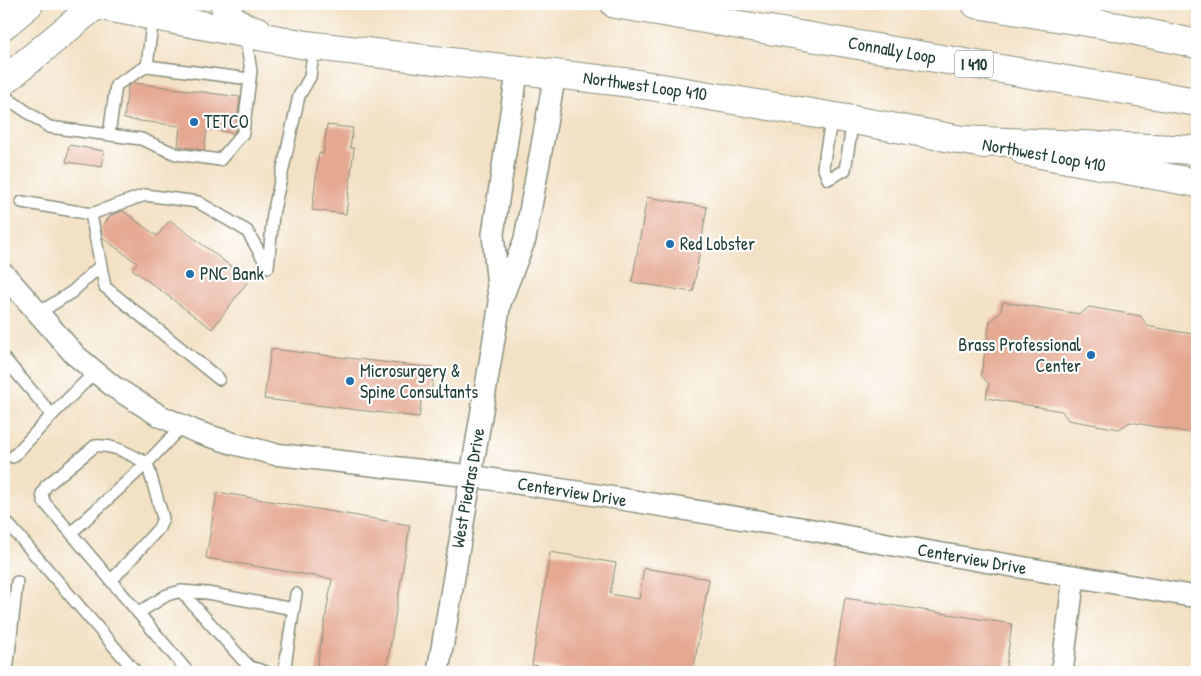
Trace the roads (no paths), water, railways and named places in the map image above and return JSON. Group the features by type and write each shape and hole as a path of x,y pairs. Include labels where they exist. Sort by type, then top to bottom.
{"main road":[{"path":"4,25 29,4"},
{"path":"4,80 95,4"},
{"name":"Northwest Loop 410","path":"95,4 310,46 632,83 842,118 1197,183"},
{"path":"224,4 232,19 244,27 310,46"},
{"name":"Connally Loop","path":"616,4 1197,102"},
{"path":"976,4 1118,27 1197,44"},
{"path":"961,140 1197,150"}],"street":[{"name":"West Piedras Drive","path":"500,303 493,234 518,69"},
{"name":"West Piedras Drive","path":"438,672 500,303 525,239 555,74"},
{"name":"Centerview Drive","path":"7,286 37,314 75,355 114,387 160,416 197,432 235,444 274,454 470,476 584,493 807,529 1197,597"},
{"path":"1062,672 1074,576"}],"lane":[{"path":"146,66 153,16"},
{"path":"4,96 49,127 141,139 176,154 220,160 242,133 251,70 245,34"},
{"path":"22,202 91,214 145,196 198,202 247,231 268,267 273,214 299,96 310,76 310,46"},
{"path":"109,135 116,85 146,66 250,78"},
{"path":"91,214 105,286 220,379"},
{"path":"37,314 72,292 101,265"},
{"path":"4,358 52,415"},
{"path":"13,457 95,372"},
{"path":"71,533 147,463 183,425"},
{"path":"111,581 160,528 163,518 147,463 116,448 105,445 95,446 46,486 42,494 44,502 188,672"},
{"path":"4,519 136,672"},
{"path":"7,672 17,582"},
{"path":"138,613 167,595 181,591 294,609"},
{"path":"181,591 250,667 266,672"},
{"path":"284,672 296,594"}],"place":[{"name":"TETCO","path":"194,122"},
{"name":"Red Lobster","path":"670,244"},
{"name":"PNC Bank","path":"190,274"},
{"name":"Brass Professional Center","path":"1091,355"},
{"name":"Microsurgery & Spine Consultants","path":"350,381"}]}
